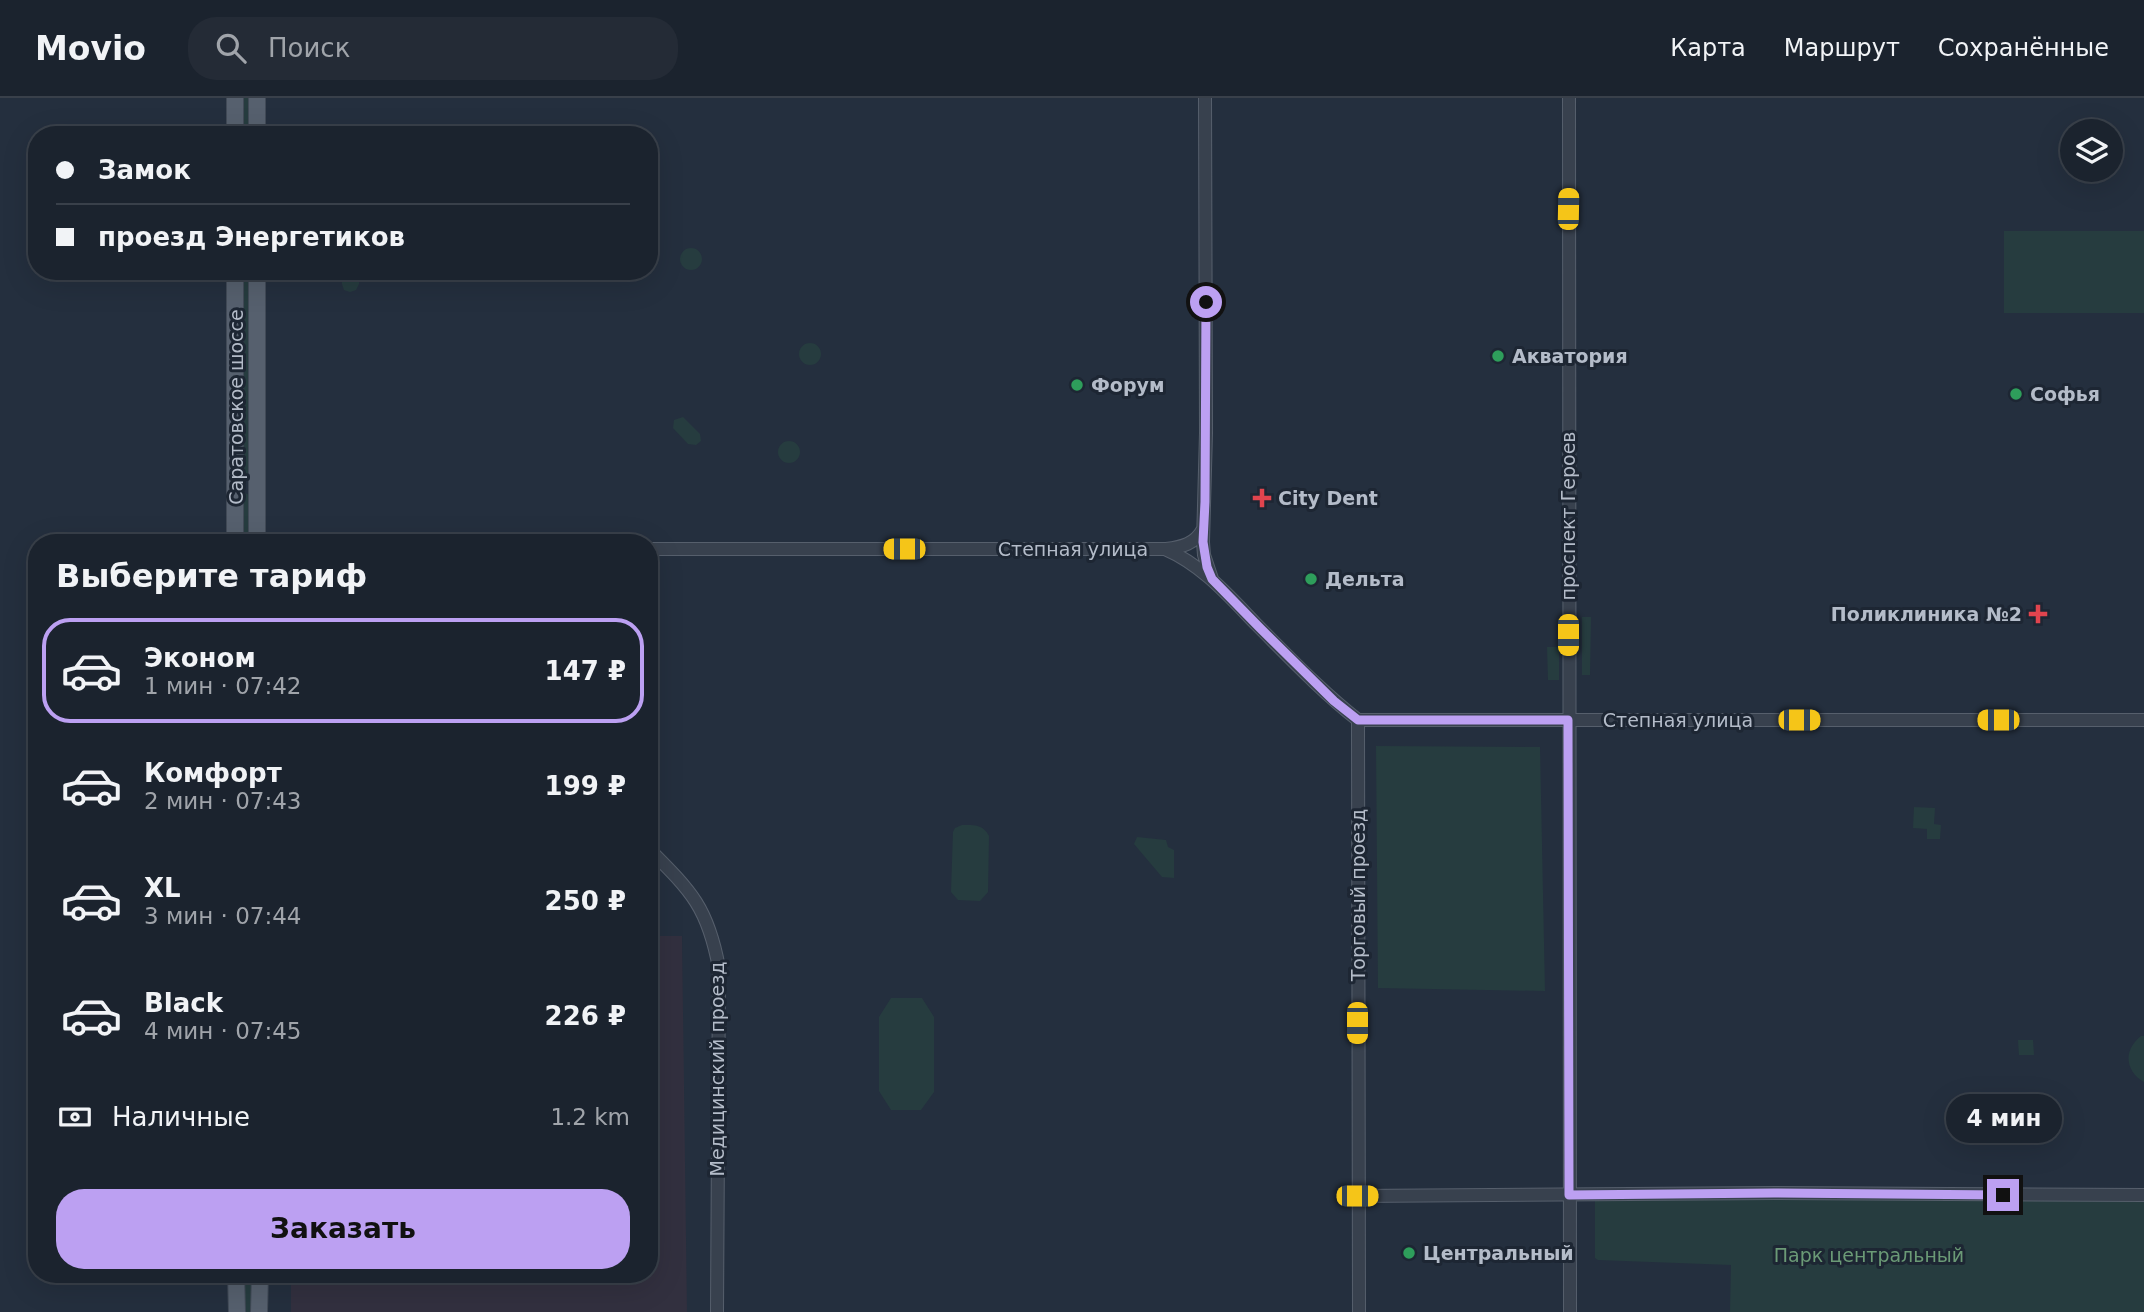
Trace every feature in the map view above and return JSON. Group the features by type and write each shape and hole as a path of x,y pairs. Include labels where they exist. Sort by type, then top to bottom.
{"main road":[{"path":"235,98 235,126"},
{"path":"257,98 257,126"},
{"name":"Саратовское шоссе","path":"235,280 235,534"},
{"name":"Саратовское шоссе","path":"257,280 257,534"},
{"path":"234,488 257,487"},
{"path":"236,1283 237,1312"},
{"path":"259,1312 260,1283"}],"street":[{"path":"1205,98 1204,555 1212,579"},
{"name":"проспект Героев","path":"1569,98 1570,1312"},
{"path":"1165,549 1191,543 1198,538 1204,527"},
{"name":"Степная улица","path":"658,549 1165,549 1190,561 1212,579 1304,672 1358,720 2144,720"},
{"name":"Торговый проезд","path":"1358,720 1359,1312"},
{"name":"Медицинский проезд","path":"658,858 679,879 703,912 713,935 719,968 717,1312"},
{"path":"1357,1196 1774,1193 2144,1195"}],"shaded area":[{"path":"658,936 682,936 687,1312 291,1312 291,1283 658,1283"}],"green space":[{"path":"239,98 251,98 251,126 240,126"},
{"path":"2004,231 2144,231 2144,313 2004,313"},
{"path":"691,248 699,251 702,259 699,267 691,270 683,267 680,259 683,251"},
{"path":"240,280 252,280 250,479 242,478"},
{"path":"342,280 359,280 356,290 350,292 344,290"},
{"path":"810,343 818,346 821,354 818,362 810,365 802,362 799,354 802,346"},
{"path":"683,417 700,434 701,441 696,445 688,444 673,428 674,420"},
{"path":"789,441 797,444 800,452 797,460 789,463 781,460 778,452 781,444"},
{"path":"245,493 251,496 252,534 240,534 241,495"},
{"path":"1582,617 1591,617 1590,675 1582,675"},
{"path":"1547,647 1559,647 1559,680 1548,680"},
{"path":"1376,746 1540,747 1545,991 1378,988"},
{"path":"1914,807 1935,808 1934,824 1941,825 1940,839 1927,839 1927,829 1913,828"},
{"path":"962,825 981,827 989,836 988,892 980,901 958,900 951,892 953,832"},
{"path":"1137,837 1166,840 1168,847 1174,850 1174,878 1162,877 1134,844"},
{"path":"891,998 922,998 934,1017 934,1092 921,1110 891,1110 879,1091 879,1017"},
{"path":"2144,1036 2144,1082 2133,1072 2129,1060 2131,1048"},
{"path":"2018,1040 2033,1040 2034,1055 2019,1055"},
{"name":"Парк центральный","path":"1595,1197 2144,1198 2144,1312 1730,1312 1731,1265 1595,1258"},
{"path":"241,1283 254,1283 254,1312 241,1312"}],"place":[{"name":"Акватория","path":"1498,356"},
{"name":"Форум","path":"1077,385"},
{"name":"Софья","path":"2016,394"},
{"name":"City Dent","path":"1262,498"},
{"name":"Дельта","path":"1311,579"},
{"name":"Поликлиника №2","path":"2038,614"},
{"name":"Центральный","path":"1409,1253"}],"route":[{"path":"1206,302 1203,542 1204,555 1212,579 1334,701 1358,720 1568,720 1569,1195 2003,1195"}]}
